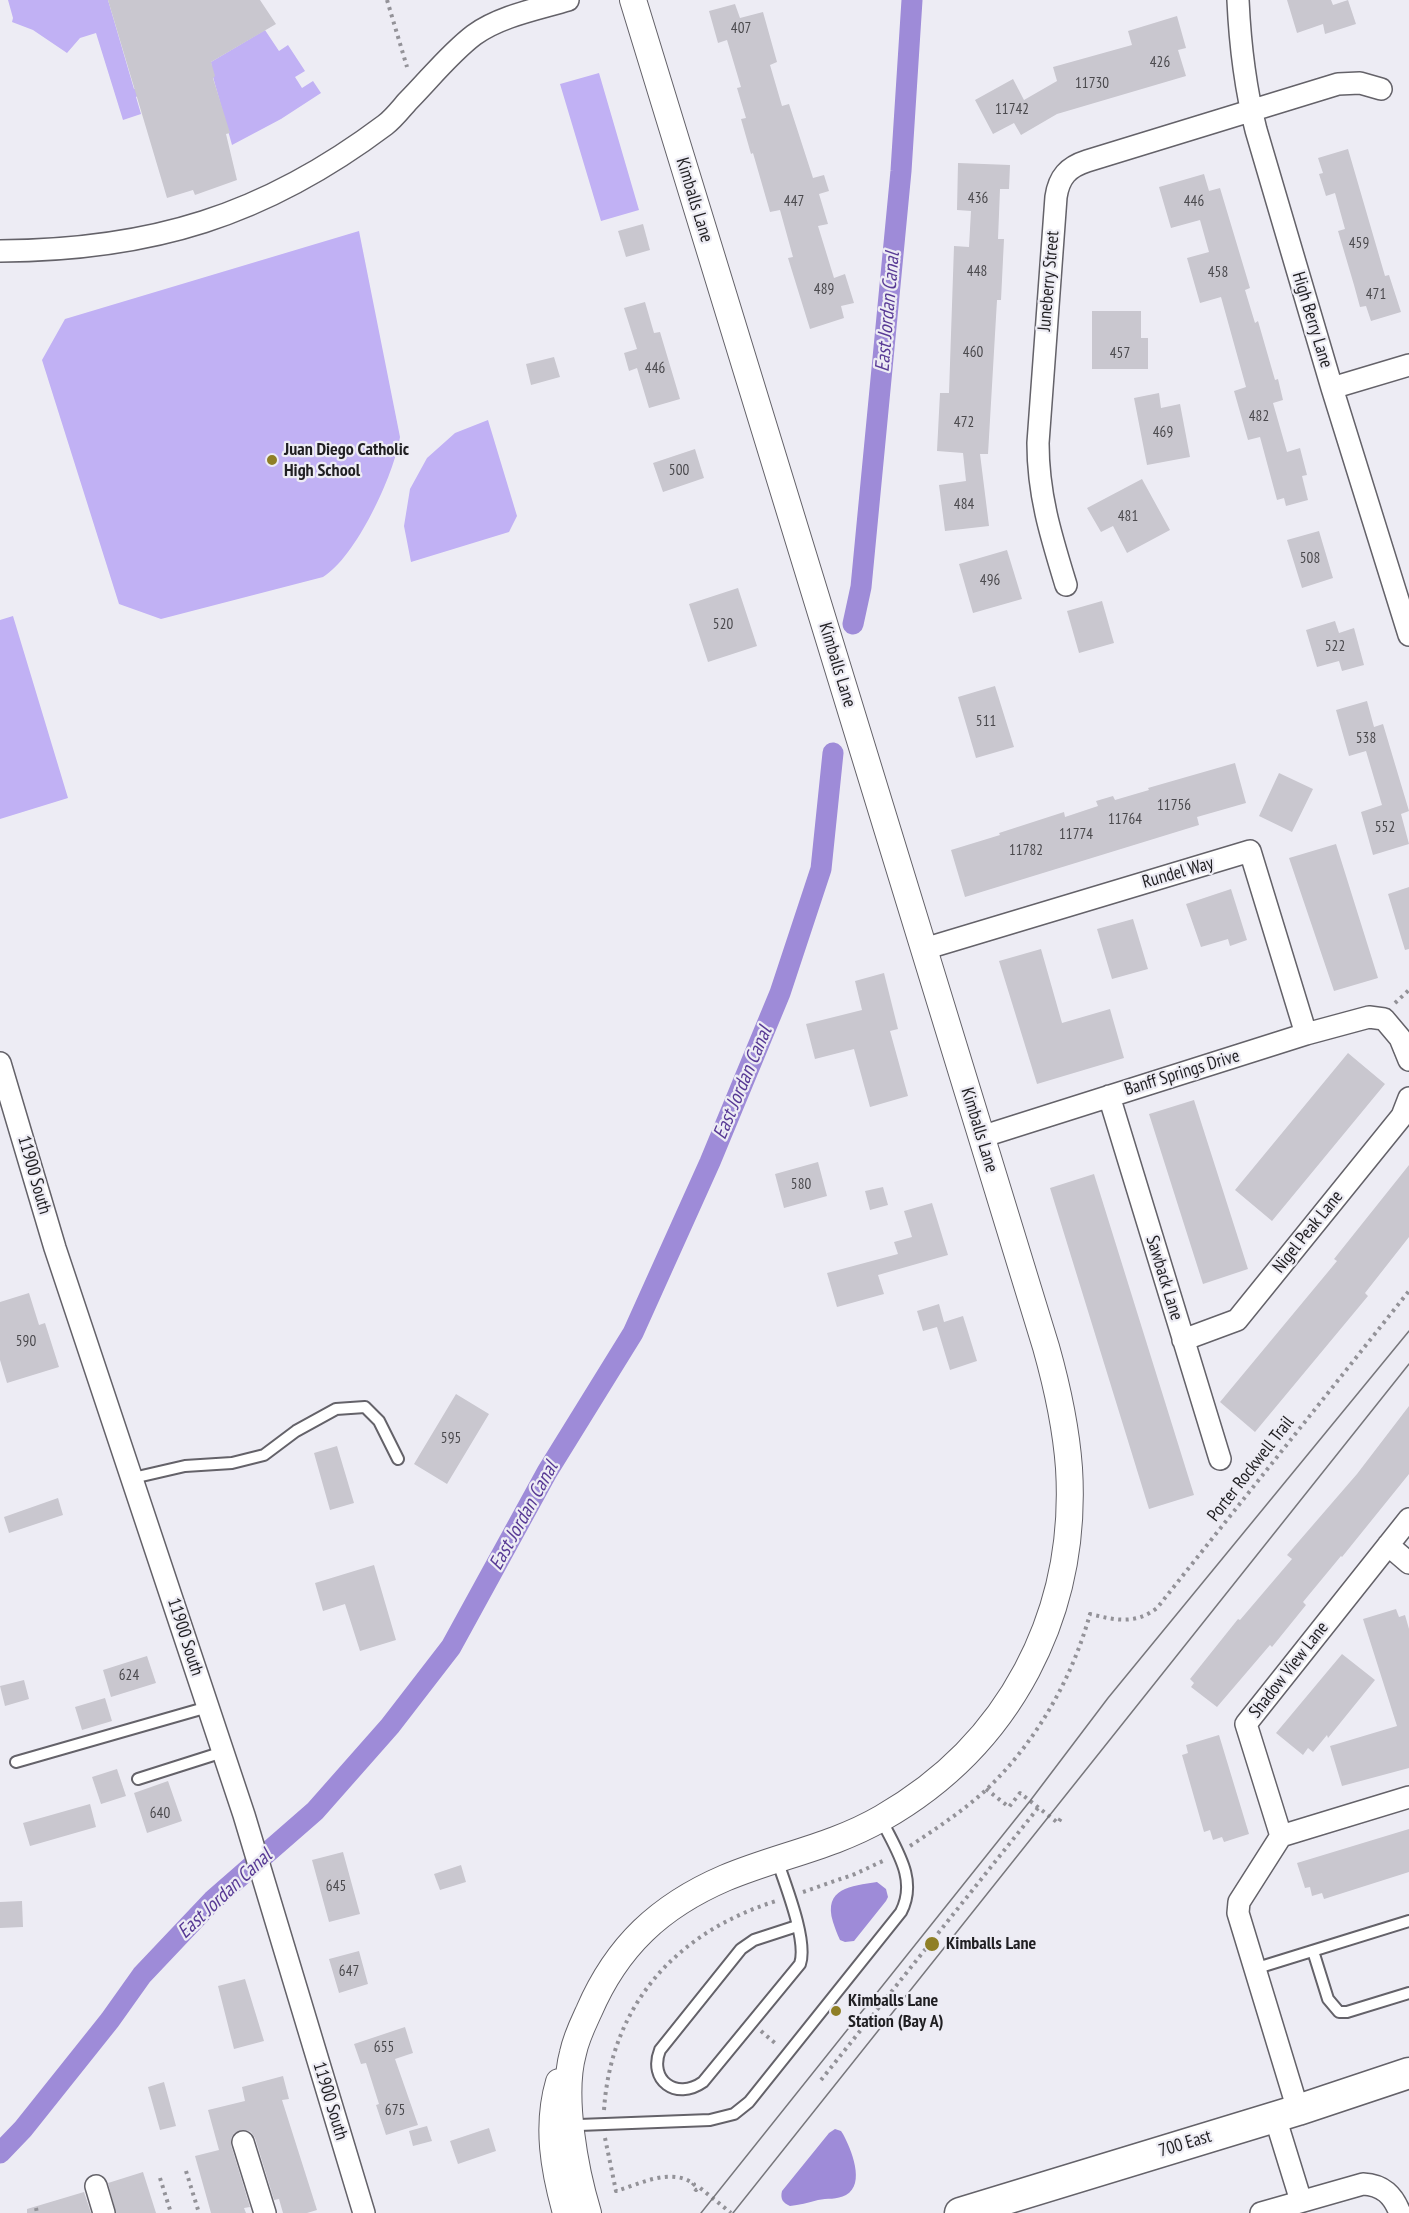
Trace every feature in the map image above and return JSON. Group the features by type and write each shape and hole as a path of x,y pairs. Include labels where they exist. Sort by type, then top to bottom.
{"main road":[{"name":"700 East","path":"960,2213 1286,2114 1409,2073"}],"street":[{"path":"0,251 81,248 160,235 196,226 272,195 345,154 388,123 446,61 476,34 504,20 568,0"},
{"name":"Kimballs Lane","path":"588,2213 572,2139 570,2109 572,2055 603,1980 626,1947 640,1932 679,1902 726,1878 840,1839 881,1819 919,1795 958,1762 978,1741 1015,1692 1032,1664 1048,1623 1058,1588 1065,1553 1069,1502 1069,1468 1061,1410 1046,1347 633,0"},
{"name":"High Berry Lane","path":"1238,0 1240,44 1251,110 1332,388 1409,635"},
{"name":"Juneberry Street","path":"1065,585 1044,511 1038,475 1038,443 1056,196 1061,178 1079,163 1338,84 1360,82 1381,89"},
{"path":"1332,388 1409,365"},
{"name":"Rundel Way","path":"924,949 1250,851 1306,1034"},
{"name":"Banff Springs Drive","path":"981,1137 1306,1034 1368,1017 1384,1019 1400,1038 1409,1060"},
{"name":"11900 South","path":"0,1063 55,1248 223,1752 364,2213"},
{"name":"Sawback Lane","path":"1109,1096 1220,1459"},
{"name":"Nigel Peak Lane","path":"1183,1340 1237,1320 1402,1116 1409,1098"},
{"name":"Shadow View Lane","path":"1281,1836 1246,1724 1409,1519"},
{"path":"1388,1545 1409,1563"},
{"path":"1301,2201 1286,2114 1254,1969 1238,1913 1239,1902 1281,1836 1409,1797"},
{"path":"566,2213 558,2185 552,2129 555,2098 564,2068 572,2055"},
{"name":"Kimballs Lane","path":"572,2055 579,2125 602,2213"},
{"path":"243,2142 265,2213"},
{"path":"1261,2213 1355,2186 1370,2184 1378,2186 1389,2194 1400,2213"},
{"path":"96,2186 104,2213"}],"lane":[{"path":"133,1478 185,1466 231,1463 264,1455 296,1431 336,1409 365,1407 380,1421 398,1460"},
{"path":"16,1762 208,1707"},
{"path":"138,1779 223,1752"},
{"path":"579,2125 710,2120 734,2114 749,2102 905,1905 909,1888 906,1871 881,1819"},
{"path":"777,1860 797,1926 803,1949 800,1964 703,2082 687,2090 670,2087 659,2074 657,2058 660,2050 722,1971 747,1944 797,1926"},
{"path":"1254,1969 1409,1922"},
{"path":"1313,1951 1328,1999 1339,2012 1347,2012 1409,1993"}],"path":[{"path":"387,0 407,67"},
{"name":"Porter Rockwell Trail","path":"1038,1808 1020,1793 1009,1807 986,1789 1020,1752 1062,1686 1080,1645 1090,1614 1120,1621 1131,1621 1157,1608 1409,1291"},
{"path":"821,2080 1038,1808 1058,1823 1061,1818 1064,1820"},
{"path":"186,2171 199,2213"},
{"path":"616,2191 666,2176 678,2175 694,2184 692,2186 696,2190 699,2187 731,2213"},
{"path":"160,2178 171,2213"}],"shaded area":[{"path":"8,0 108,0 134,89 137,88 139,95 136,97 141,114 123,120 96,33 80,38 67,53 33,30 12,22"},
{"path":"265,30 279,51 288,45 305,71 295,77 302,88 313,81 321,93 281,119 232,145 211,62"},
{"path":"599,73 639,210 601,221 560,84"},
{"path":"359,231 400,437 382,493 360,534 336,567 323,577 161,619 119,604 42,360 65,319"},
{"path":"488,420 517,516 509,532 411,562 404,526 410,489 427,458 455,433"},
{"path":"13,616 68,798 0,819 0,620"},
{"path":"877,1882 886,1889 888,1897 886,1901 854,1941 840,1940 831,1911 836,1895 849,1887"},
{"path":"835,2129 843,2134 853,2157 856,2175 852,2190 839,2198 790,2206 786,2204 782,2198 782,2191 829,2133"}],"building":[{"path":"108,0 260,0 276,24 211,62 215,76 213,78 230,133 226,134 237,180 195,195 193,190 167,198"},
{"path":"1287,0 1331,0 1333,5 1348,0 1356,24 1325,34 1323,24 1297,33"},
{"path":"735,4 740,18 763,12 777,62 770,65 782,106 789,104 813,178 824,175 829,191 819,194 828,224 818,226 834,278 845,274 854,303 841,306 844,318 810,329 788,258 793,257 780,210 770,212 753,153 751,154 741,119 746,118 737,88 741,87 727,40 718,43 709,11"},
{"path":"1177,16 1186,48 1178,50 1186,76 1057,114 1021,135 1014,123 993,134 975,100 1013,79 1024,100 1057,81 1053,67 1132,45 1128,31"},
{"path":"1348,149 1385,276 1389,275 1401,312 1371,321 1366,306 1360,307 1338,231 1345,229 1335,193 1326,196 1319,174 1323,173 1318,158"},
{"path":"958,163 1010,165 1009,189 1000,189 998,239 1004,239 1001,300 997,300 988,454 980,454 989,526 945,531 939,485 966,481 963,453 937,451 940,393 949,393 954,246 969,247 971,211 957,210"},
{"path":"1204,174 1209,191 1220,188 1250,288 1245,290 1255,323 1258,321 1275,380 1278,379 1283,400 1273,403 1287,452 1300,448 1307,475 1302,476 1308,500 1286,506 1284,498 1277,500 1260,437 1248,440 1234,391 1246,387 1221,297 1200,303 1187,258 1209,252 1200,220 1171,228 1159,187"},
{"path":"643,224 650,250 626,257 618,231"},
{"path":"645,302 654,333 660,332 680,399 649,408 637,368 629,371 624,353 637,349 624,308"},
{"path":"1092,311 1141,311 1141,338 1148,338 1148,369 1092,369"},
{"path":"554,357 560,377 531,385 526,364"},
{"path":"1159,393 1161,408 1180,404 1190,457 1147,465 1134,398"},
{"path":"695,449 704,478 663,492 653,463"},
{"path":"1142,479 1170,530 1127,553 1113,526 1101,532 1087,508"},
{"path":"1319,531 1333,578 1302,588 1287,540"},
{"path":"1007,550 1022,599 973,613 959,564"},
{"path":"738,588 757,646 708,662 689,604"},
{"path":"1102,601 1114,643 1079,653 1067,611"},
{"path":"1335,621 1339,633 1354,628 1364,665 1342,671 1339,661 1317,667 1306,630"},
{"path":"995,686 1014,747 976,758 958,697"},
{"path":"1367,701 1374,727 1383,724 1409,811 1401,814 1409,844 1373,855 1361,812 1382,805 1366,751 1349,756 1336,710"},
{"path":"1235,763 1246,803 1197,817 1199,825 965,897 951,850 1064,812 1065,817 1098,806 1096,801 1113,796 1115,800"},
{"path":"1279,773 1313,789 1292,832 1259,816"},
{"path":"1336,844 1378,978 1334,991 1289,858"},
{"path":"1409,887 1409,949 1405,950 1388,894"},
{"path":"1231,889 1247,940 1230,946 1228,939 1201,947 1186,904"},
{"path":"1133,919 1148,969 1112,979 1097,929"},
{"path":"1041,949 1062,1023 1110,1009 1124,1058 1037,1084 999,961"},
{"path":"884,973 898,1029 890,1031 908,1096 870,1107 854,1049 815,1059 806,1024 862,1010 855,981"},
{"path":"1348,1053 1385,1084 1272,1221 1235,1190"},
{"path":"1194,1100 1248,1269 1203,1284 1149,1114"},
{"path":"818,1162 827,1196 784,1208 775,1174"},
{"path":"1409,1165 1409,1237 1365,1293 1368,1296 1255,1432 1220,1402 1337,1261 1334,1259"},
{"path":"1094,1174 1194,1495 1149,1509 1050,1188"},
{"path":"883,1187 888,1205 870,1210 865,1191"},
{"path":"932,1203 948,1255 878,1275 884,1294 837,1307 827,1273 898,1254 894,1242 912,1237 904,1211"},
{"path":"29,1293 39,1325 45,1323 59,1367 7,1383 0,1360 0,1302"},
{"path":"939,1304 944,1322 963,1316 977,1361 950,1370 937,1327 923,1331 917,1311"},
{"path":"456,1394 489,1414 447,1484 414,1464"},
{"path":"1409,1406 1409,1474 1303,1602 1306,1605 1272,1647 1270,1645 1217,1707 1191,1687 1194,1683 1190,1679 1238,1619 1240,1620 1292,1559 1287,1555 1357,1474"},
{"path":"337,1446 354,1503 330,1510 314,1453"},
{"path":"58,1498 63,1515 9,1533 4,1517"},
{"path":"374,1565 396,1640 360,1651 345,1604 323,1611 315,1583"},
{"path":"1396,1609 1399,1617 1405,1615 1409,1629 1409,1768 1342,1786 1330,1746 1397,1726 1363,1619"},
{"path":"1342,1654 1375,1680 1328,1738 1327,1735 1313,1752 1308,1748 1303,1755 1276,1733"},
{"path":"147,1656 156,1683 111,1697 103,1670"},
{"path":"24,1680 29,1699 5,1706 0,1686"},
{"path":"105,1698 112,1721 82,1730 75,1707"},
{"path":"1219,1735 1249,1834 1224,1842 1222,1837 1213,1840 1210,1830 1204,1832 1182,1755 1188,1753 1186,1745"},
{"path":"117,1769 126,1796 101,1804 92,1777"},
{"path":"168,1781 182,1821 147,1833 134,1793"},
{"path":"90,1804 96,1827 30,1846 23,1823"},
{"path":"1409,1829 1409,1872 1324,1899 1322,1893 1312,1896 1310,1887 1305,1888 1297,1863"},
{"path":"343,1852 360,1914 329,1922 312,1860"},
{"path":"461,1865 466,1882 440,1890 434,1874"},
{"path":"22,1901 23,1927 0,1928 0,1902"},
{"path":"359,1951 368,1984 339,1993 329,1959"},
{"path":"245,1979 264,2041 234,2049 218,1986"},
{"path":"405,2027 413,2053 395,2059 418,2125 386,2135 366,2063 361,2064 354,2044"},
{"path":"283,2076 289,2099 282,2100 317,2210 307,2213 283,2213 279,2199 274,2200 255,2138 251,2132 245,2130 234,2133 231,2145 250,2207 244,2208 246,2213 211,2213 195,2156 219,2150 208,2110 245,2101 242,2087"},
{"path":"164,2082 176,2126 160,2130 148,2087"},
{"path":"427,2126 432,2141 413,2146 409,2131"},
{"path":"489,2128 496,2151 458,2164 450,2141"},
{"path":"143,2172 156,2213 116,2213 108,2183"},
{"path":"84,2192 91,2213 27,2213 27,2209"}],"waterway":[{"name":"East Jordan Canal","path":"853,624 861,587 901,171 912,0"},
{"name":"East Jordan Canal","path":"0,2153 23,2129 110,2020 142,1975 213,1900 315,1811 390,1726 451,1647 547,1472 633,1333 710,1162 780,993 821,869 833,753"}],"tram line":[{"path":"701,2213 1030,1801 1108,1698 1409,1331"},
{"path":"733,2213 1409,1364"}],"place":[{"name":"Juan Diego Catholic High School","path":"272,460"},
{"name":"Kimballs Lane","path":"932,1944"},
{"name":"Kimballs Lane Station (Bay A)","path":"836,2011"}]}
